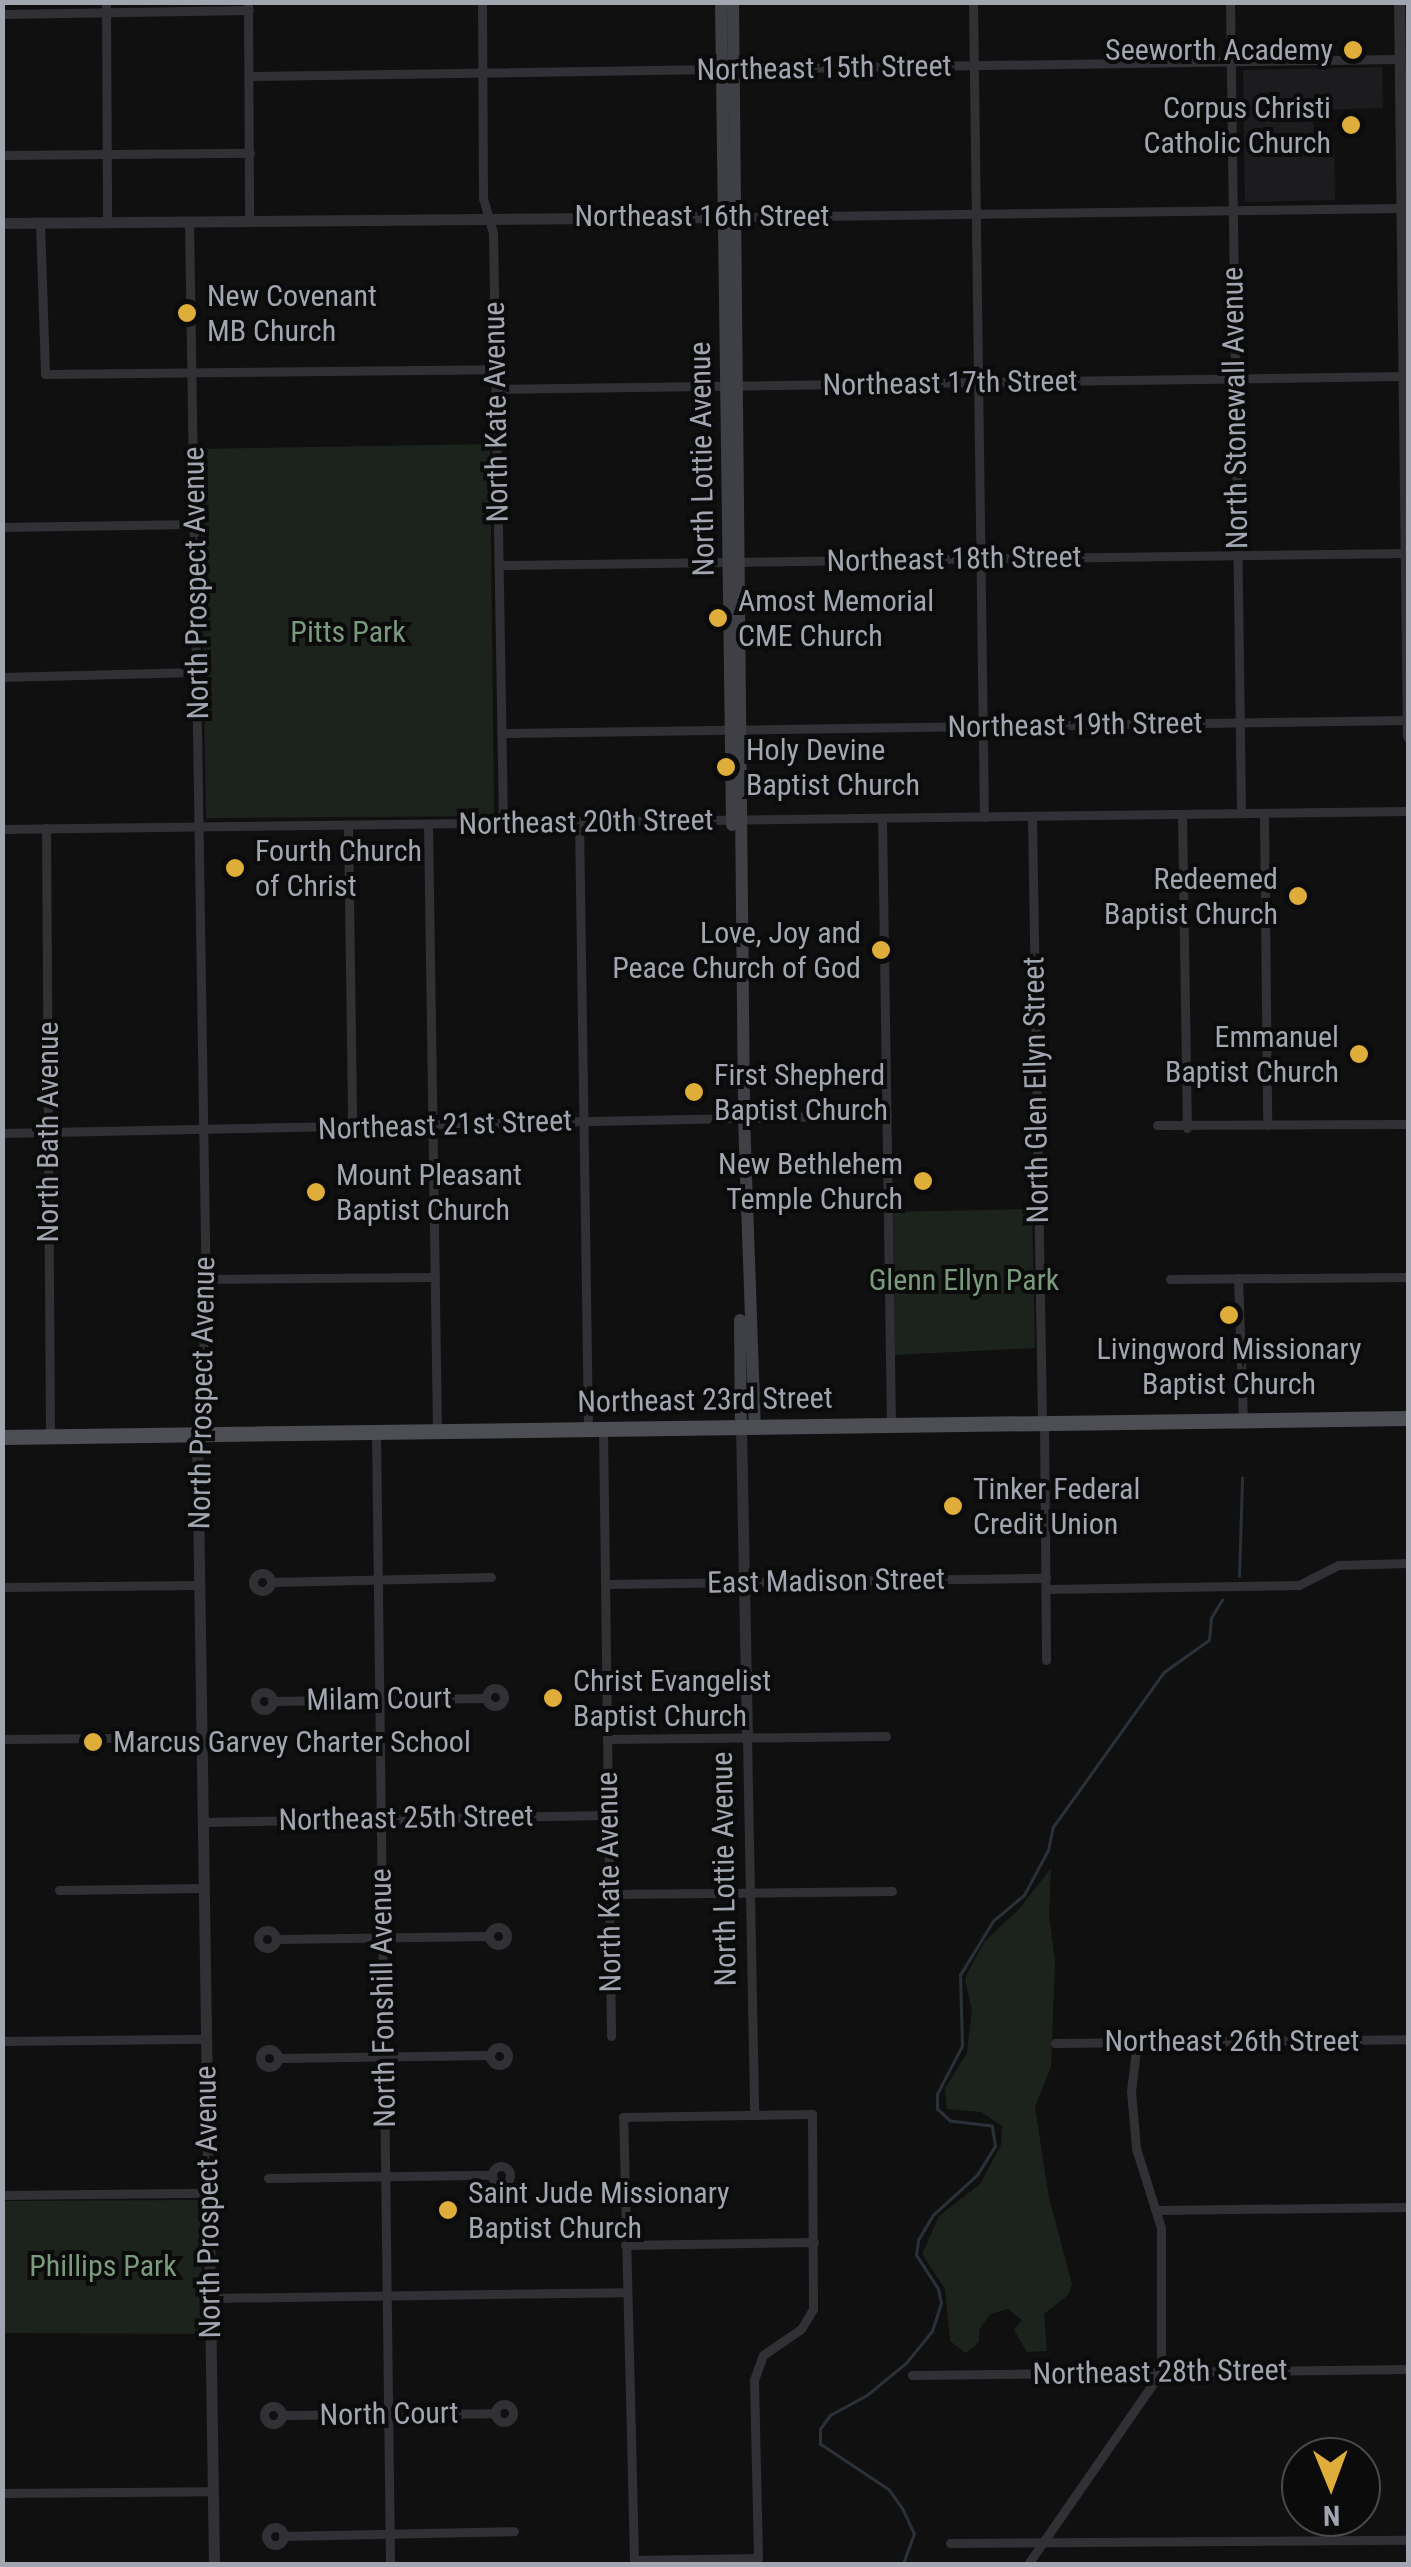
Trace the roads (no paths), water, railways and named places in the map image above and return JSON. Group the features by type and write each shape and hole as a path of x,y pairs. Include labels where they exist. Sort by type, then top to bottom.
{"main road":[{"name":"North Lottie Avenue","path":"721,2 728,69"},
{"name":"North Lottie Avenue","path":"732,2 728,69 736,820 748,1426"},
{"name":"Northeast 23rd Street","path":"2,1436 1408,1418"}],"street":[{"name":"North Kate Avenue","path":"482,2 483,198 493,233 503,824"},
{"path":"973,2 984,817"},
{"name":"North Stonewall Avenue","path":"1230,2 1240,814"},
{"path":"1398,2 1404,126 1401,208 1405,270 1408,736"},
{"path":"2,14 248,6 249,220"},
{"path":"106,8 107,222"},
{"name":"Northeast 15th Street","path":"249,76 1399,60"},
{"path":"2,155 250,153"},
{"name":"Northeast 16th Street","path":"2,223 1401,208"},
{"name":"North Prospect Avenue","path":"189,221 206,1336 197,1434 214,2564"},
{"path":"40,222 45,374 495,369"},
{"name":"Northeast 17th Street","path":"496,389 1404,376"},
{"path":"2,527 195,524"},
{"name":"Northeast 18th Street","path":"499,565 1408,553"},
{"path":"2,678 196,672"},
{"name":"Northeast 19th Street","path":"501,733 1408,720"},
{"name":"Northeast 20th Street","path":"2,829 1408,811"},
{"path":"1264,813 1267,1125"},
{"path":"1182,814 1187,1128"},
{"name":"North Glen Ellyn Street","path":"1032,817 1046,1660"},
{"path":"882,818 891,1426"},
{"name":"North Kate Avenue","path":"579,821 584,1120 606,1584 611,2036"},
{"path":"428,824 437,1431"},
{"path":"348,825 352,1129"},
{"name":"North Bath Avenue","path":"46,828 50,1436"},
{"name":"Northeast 21st Street","path":"2,1133 433,1128 584,1120 886,1116"},
{"path":"1156,1124 1187,1128 1408,1124"},
{"path":"205,1279 435,1277"},
{"path":"1170,1280 1408,1277"},
{"path":"1238,1278 1242,1421"},
{"name":"North Lottie Avenue","path":"748,1426 746,1582 754,2114"},
{"name":"North Fonshill Avenue","path":"376,1431 390,2564"},
{"name":"East Madison Street","path":"606,1584 1299,1585 1338,1564 1408,1563"},
{"path":"272,1582 492,1578"},
{"path":"2,1588 200,1585"},
{"name":"Milam Court","path":"272,1701 486,1698"},
{"path":"607,1739 886,1736"},
{"path":"2,1739 202,1737"},
{"name":"Northeast 25th Street","path":"204,1822 608,1815"},
{"path":"59,1890 204,1888"},
{"path":"609,1894 892,1891"},
{"path":"276,1939 489,1936"},
{"path":"2,2041 206,2039"},
{"name":"Northeast 26th Street","path":"1055,2043 1408,2040"},
{"path":"1028,2564 1161,2372 1162,2238 1158,2210 1145,2184 1136,2148 1131,2091 1137,2042"},
{"path":"278,2058 490,2055"},
{"path":"812,2114 814,2242 814,2295 807,2321 771,2346 756,2370 758,2558 702,2562 634,2560 623,2116 812,2114"},
{"path":"268,2178 492,2174"},
{"path":"2,2195 208,2194"},
{"path":"1158,2210 1408,2207"},
{"path":"625,2245 814,2242"},
{"path":"209,2298 625,2292"},
{"name":"Northeast 28th Street","path":"912,2374 1408,2369"},
{"name":"North Court","path":"282,2415 496,2413"},
{"path":"2,2493 212,2490"},
{"path":"283,2536 514,2531"},
{"path":"950,2543 1408,2540"}],"waterway":[{"path":"1239,1576 1242,1478"},
{"path":"903,2564 914,2534 903,2510 889,2490 820,2444 820,2429 830,2415 867,2395 906,2363 932,2331 941,2303 938,2289 916,2255 918,2240 933,2215 977,2175 995,2146 992,2126 950,2121 937,2109 937,2094 962,2046 960,1975 993,1921 1024,1895 1048,1850 1053,1827 1164,1672 1209,1640 1211,1618 1222,1600"}],"place":[{"name":"Seeworth Academy","path":"1353,50"},
{"name":"Corpus Christi Catholic Church","path":"1351,125"},
{"name":"New Covenant MB Church","path":"187,313"},
{"name":"Amost Memorial CME Church","path":"718,618"},
{"name":"Holy Devine Baptist Church","path":"726,767"},
{"name":"Fourth Church of Christ","path":"235,868"},
{"name":"Redeemed Baptist Church","path":"1298,896"},
{"name":"Love, Joy and Peace Church of God","path":"881,950"},
{"name":"Emmanuel Baptist Church","path":"1359,1054"},
{"name":"First Shepherd Baptist Church","path":"694,1092"},
{"name":"New Bethlehem Temple Church","path":"923,1181"},
{"name":"Mount Pleasant Baptist Church","path":"316,1192"},
{"name":"Livingword Missionary Baptist Church","path":"1229,1315"},
{"name":"Tinker Federal Credit Union","path":"953,1506"},
{"name":"Christ Evangelist Baptist Church","path":"553,1698"},
{"name":"Marcus Garvey Charter School","path":"93,1742"},
{"name":"Saint Jude Missionary Baptist Church","path":"448,2210"}],"park label":[{"name":"Pitts Park","path":"348,632"},
{"name":"Glenn Ellyn Park","path":"964,1280"},
{"name":"Phillips Park","path":"103,2266"}]}
